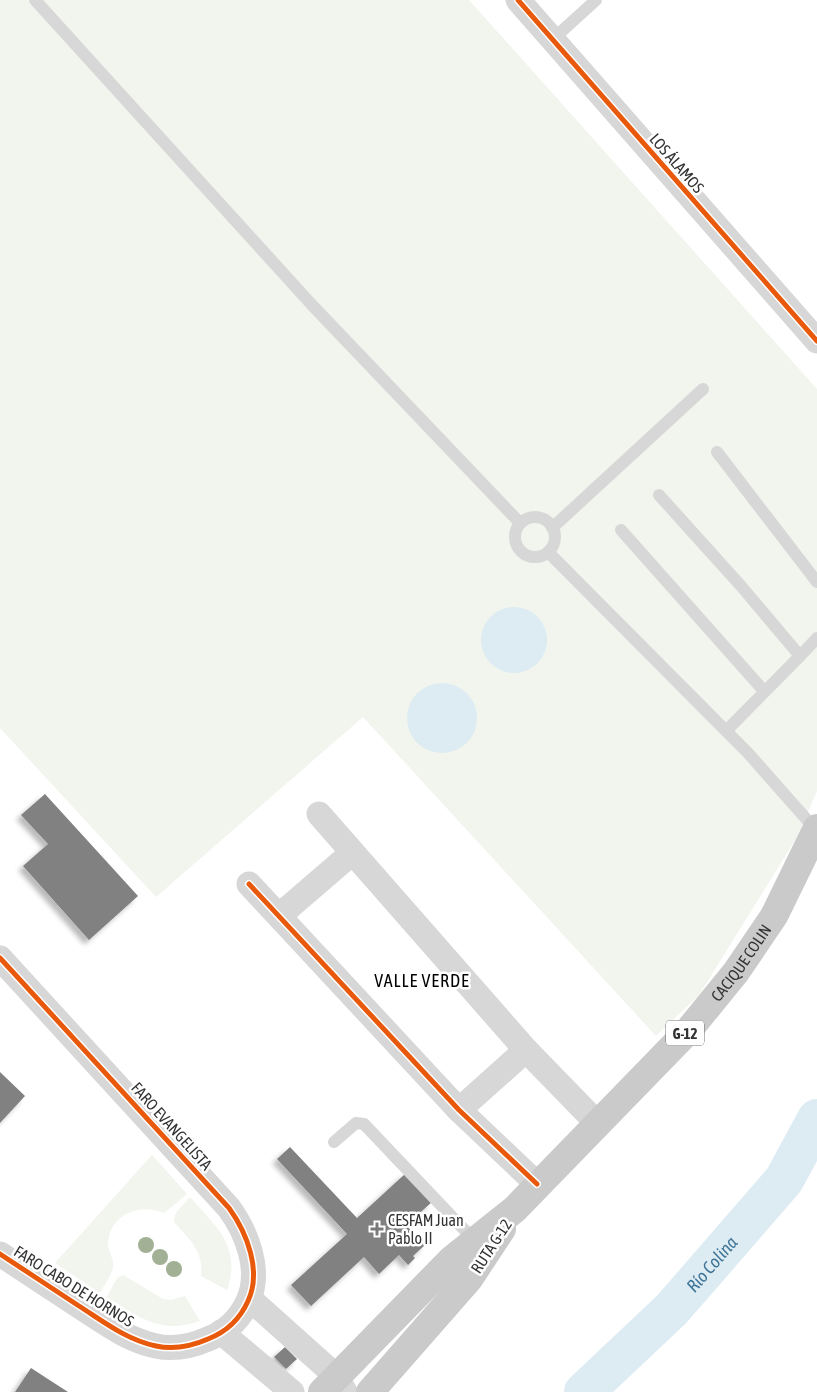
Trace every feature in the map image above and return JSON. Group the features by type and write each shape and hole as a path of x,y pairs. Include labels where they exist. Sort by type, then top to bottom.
{"main road":[{"name":"CACIQUE COLIN","path":"515,1209 537,1184 688,1031 736,972 774,916 817,829"},
{"name":"RUTA G-12","path":"334,1387 451,1260 515,1209"},
{"name":"RUTA G-12","path":"370,1392 469,1279 515,1209"}],"street":[{"name":"LOS ÁLAMOS","path":"518,0 817,342"},
{"path":"319,814 352,854 526,1050 597,1123"},
{"path":"280,915 352,854"},
{"path":"249,884 280,915 459,1110 537,1184"},
{"name":"FARO EVANGELISTA","path":"0,958 144,1113 234,1215 246,1236 250,1252 252,1283 250,1299"},
{"path":"459,1110 526,1050"},
{"name":"FARO CABO DE HORNOS","path":"0,1254 119,1332 135,1340 173,1348 190,1346 221,1332"},
{"path":"292,1392 221,1332 238,1318 250,1299 334,1387"}],"lane":[{"path":"35,0 312,305 520,524"},
{"path":"552,40 596,0"},
{"path":"552,528 703,389"},
{"path":"717,452 817,582"},
{"path":"659,495 741,586 800,656"},
{"path":"531,518 538,518 548,522 552,528 554,542 548,552 540,557 533,557 520,550 514,537 520,524 531,518"},
{"path":"620,530 764,692"},
{"path":"548,552 726,731 817,829"},
{"path":"726,731 817,638"},
{"path":"334,1142 356,1123 364,1124 475,1241"}],"shaded area":[{"path":"0,0 469,0 817,389 817,791 797,837 699,995 656,1036 363,717 156,897 0,728"},
{"path":"520,607 538,616 545,627 547,640 545,653 538,664 527,671 508,673 490,664 483,653 481,634 490,616 501,609"},
{"path":"442,683 455,686 467,693 474,705 477,718 474,731 467,743 455,750 442,753 429,750 417,743 410,731 407,718 410,705 417,693 429,686"},
{"path":"152,1155 187,1194 164,1213 146,1209 137,1210 121,1217 110,1232 108,1242 113,1268 100,1293 55,1263"},
{"path":"190,1197 217,1228 229,1249 231,1275 227,1290 201,1276 198,1252 174,1222 175,1214"},
{"path":"123,1275 163,1299 171,1300 185,1296 200,1321 186,1325 161,1325 150,1322 129,1311 107,1297 117,1278"}],"building":[{"path":"45,794 138,896 89,940 23,866 48,844 21,815"},
{"path":"0,1072 25,1096 0,1123"},
{"name":"CESFAM Juan Pablo II","path":"290,1147 357,1218 406,1173 432,1202 406,1225 425,1245 413,1256 415,1258 408,1265 399,1255 379,1274 364,1257 311,1306 291,1285 347,1234 277,1159"},
{"path":"285,1347 297,1359 286,1369 274,1357"},
{"path":"31,1368 68,1392 15,1392"}],"waterway":[{"name":"Río Colina","path":"584,1392 672,1309 784,1180 817,1119"}],"cycle path":[{"path":"518,0 817,341"},
{"path":"249,884 459,1110 537,1184"},
{"path":"0,958 229,1208 247,1241 253,1265 252,1289 245,1308 226,1329 196,1344 183,1347 163,1347 145,1343 116,1330 0,1254"}],"place":[{"name":"CESFAM Juan Pablo II","path":"377,1229"}],"district":[{"name":"VALLE VERDE","path":"422,980"}]}
